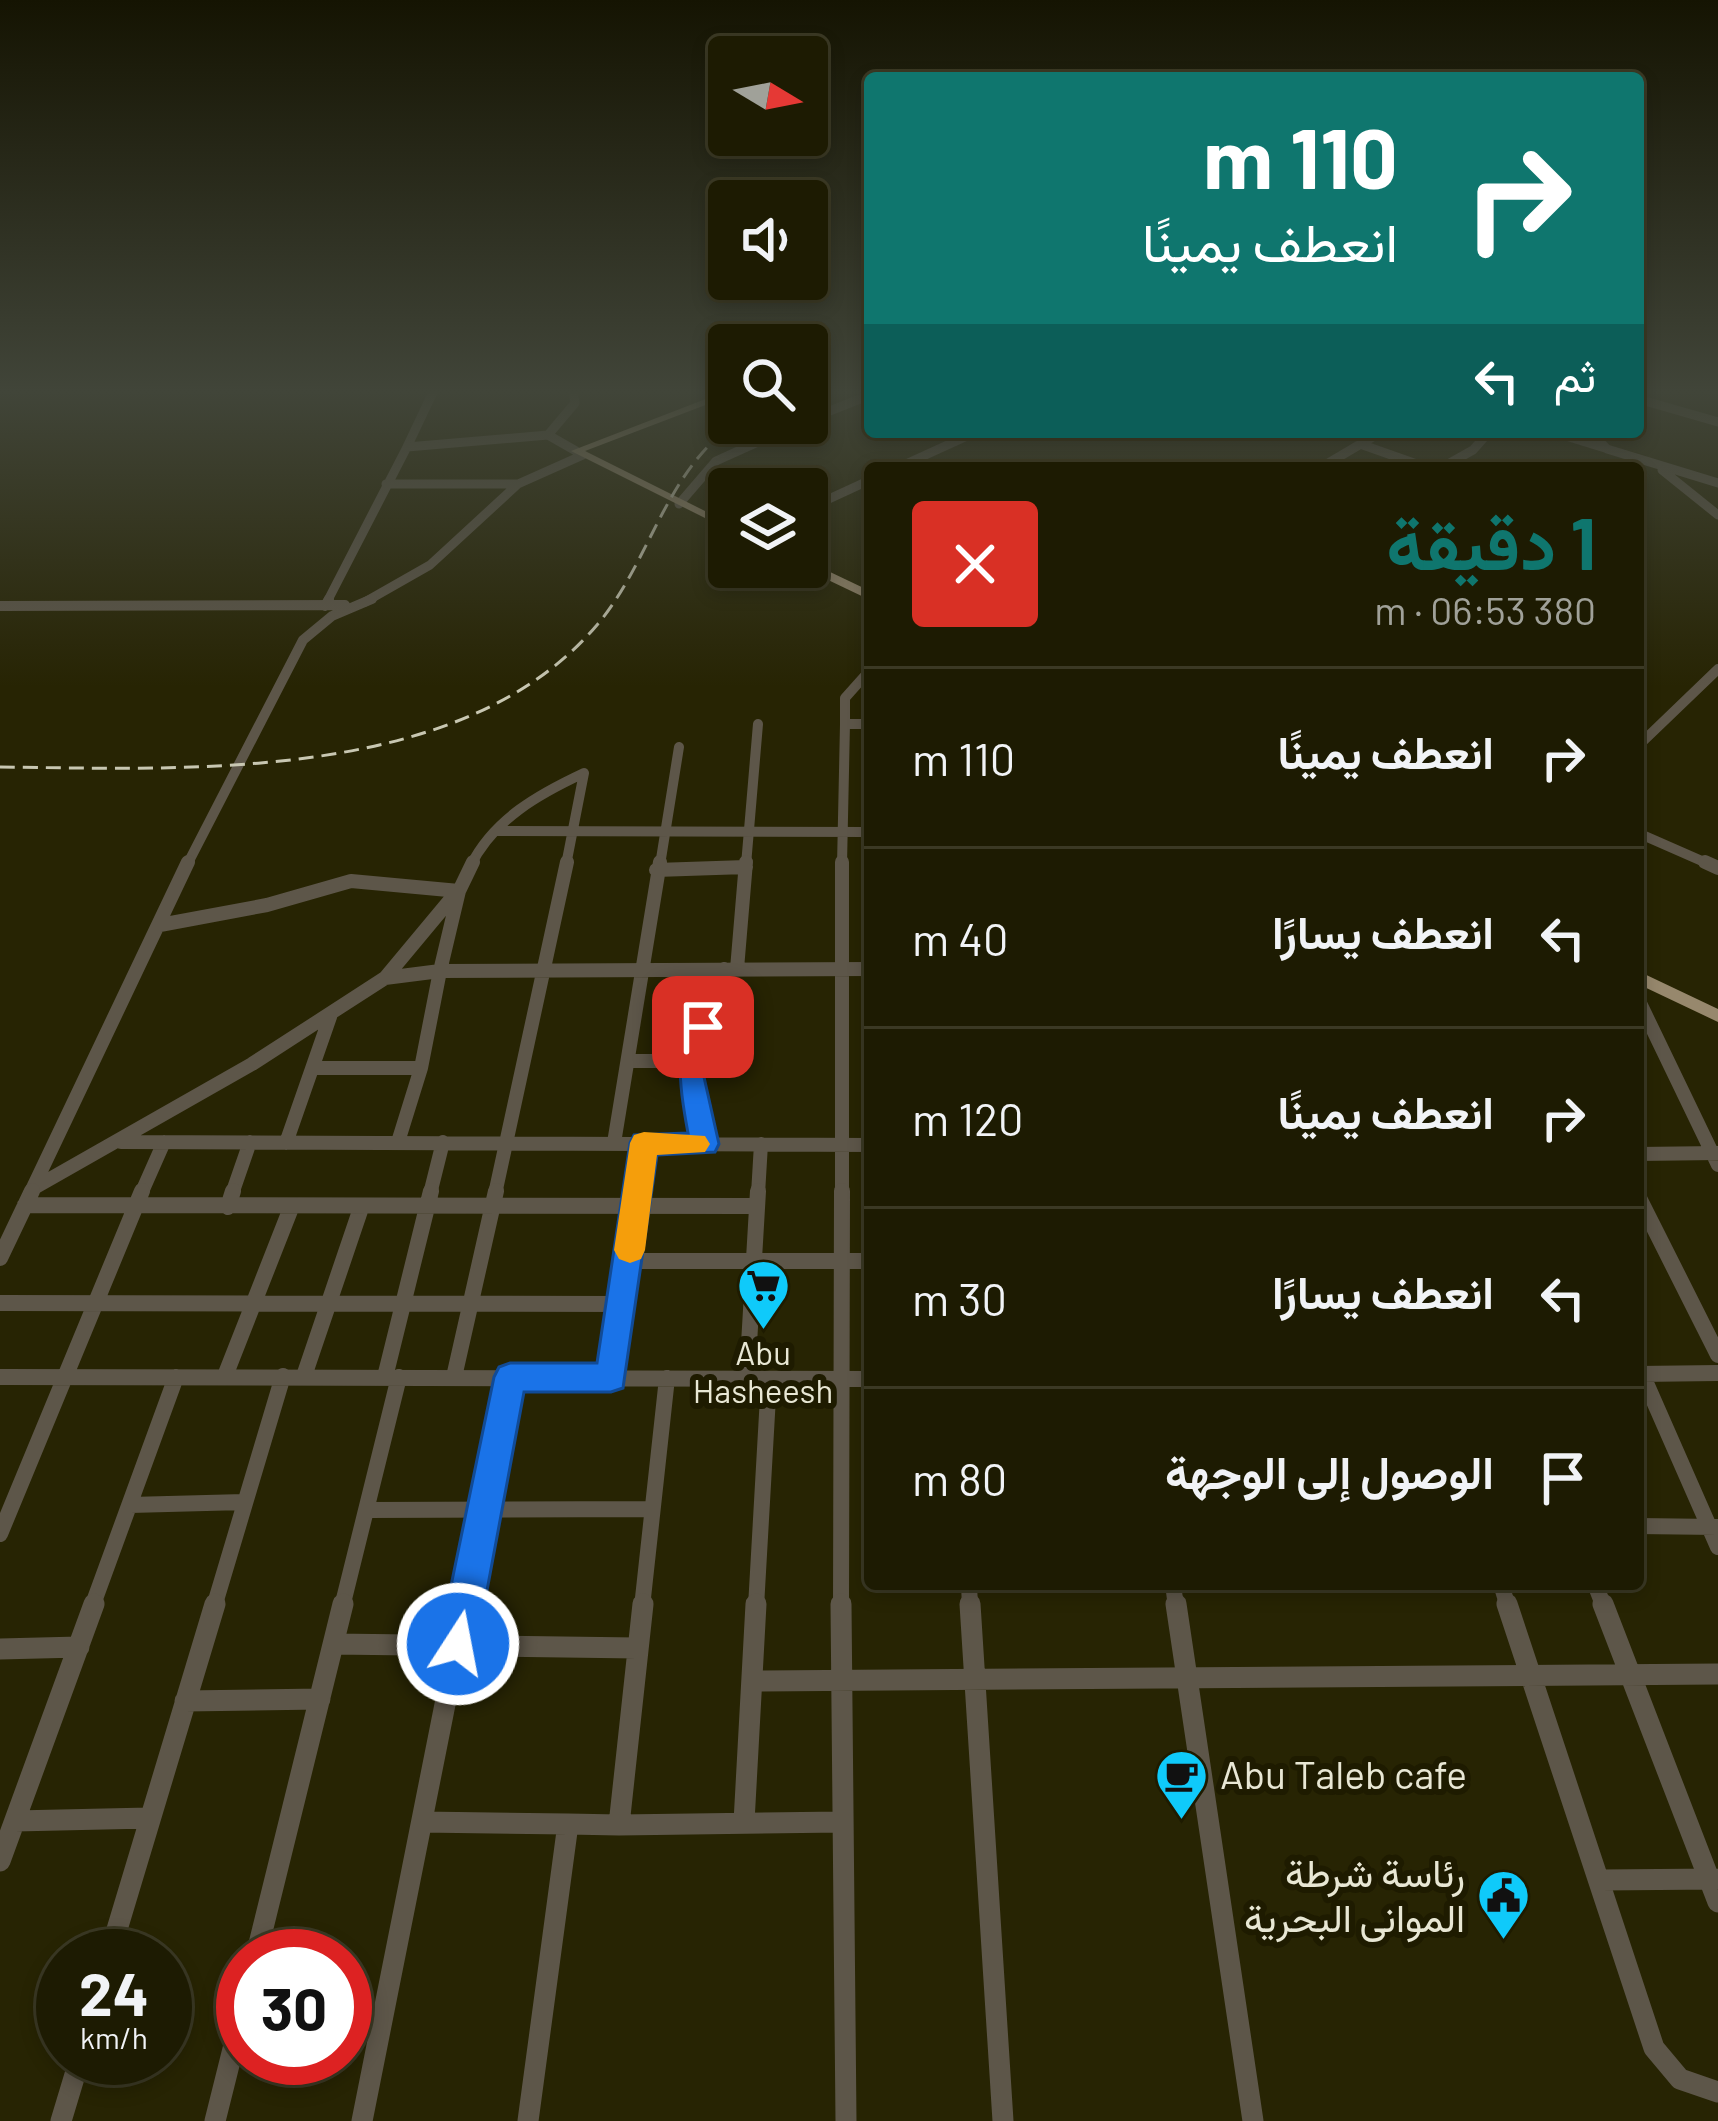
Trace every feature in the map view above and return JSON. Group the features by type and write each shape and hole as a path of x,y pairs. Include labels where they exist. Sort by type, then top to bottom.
{"main road":[{"path":"650,489 708,517"},
{"path":"828,575 864,593"},
{"path":"1644,980 1718,1016"}],"street":[{"path":"325,606 384,489"},
{"path":"0,1258 230,774 303,640 345,608 381,595 430,565 506,489"},
{"path":"679,504 687,489"},
{"path":"1685,489 1718,515"},
{"path":"0,606 345,608"},
{"path":"1644,740 1718,669"},
{"path":"846,2121 841,1822 842,832 845,698 864,677"},
{"path":"705,1144 691,1087 692,1061 730,969 746,867 758,724"},
{"path":"845,724 864,724"},
{"path":"614,1143 679,747"},
{"path":"398,1142 421,1068 459,890 483,841 536,795 582,773 575,832 546,971 454,1377"},
{"path":"496,831 864,832"},
{"path":"1644,835 1718,868"},
{"path":"656,870 746,867"},
{"path":"160,925 267,905 351,881 459,890"},
{"path":"34,1188 330,1017 385,978 459,890"},
{"path":"385,978 440,971 864,969"},
{"path":"1644,1011 1716,1157 1644,1154"},
{"path":"286,1142 330,1017"},
{"path":"628,1061 692,1061"},
{"path":"314,1068 421,1068"},
{"path":"116,1142 864,1145"},
{"path":"0,1534 93,1302 164,1142"},
{"path":"228,1207 250,1142"},
{"path":"263,1929 367,1510 401,1303 442,1142"},
{"path":"611,1378 644,1143"},
{"path":"747,1378 761,1144"},
{"path":"25,1205 757,1206"},
{"path":"225,1376 291,1208"},
{"path":"118,1929 244,1502 293,1376 328,1304 361,1208"},
{"path":"1644,1208 1718,1354"},
{"path":"628,1262 864,1261"},
{"path":"0,1303 622,1304"},
{"path":"1644,1374 1718,1373"},
{"path":"0,1377 864,1378"},
{"path":"0,1861 176,1377"},
{"path":"362,2121 510,1377"},
{"path":"619,1825 667,1378"},
{"path":"744,1822 769,1378"},
{"path":"1644,1382 1714,1527 1718,1547"},
{"path":"130,1505 244,1502"},
{"path":"367,1510 652,1509"},
{"path":"1644,1526 1714,1527"},
{"path":"969,1590 1003,2121"},
{"path":"1174,1590 1253,2121"},
{"path":"1503,1590 1654,2048 1683,2084 1718,2092"},
{"path":"1597,1590 1627,1675 1714,1880 1718,1902"},
{"path":"334,1644 638,1648"},
{"path":"0,1649 79,1647"},
{"path":"754,1682 1718,1675"},
{"path":"185,1701 320,1699"},
{"path":"15,1822 149,1818"},
{"path":"422,1822 841,1822"},
{"path":"527,2121 568,1825"},
{"path":"1601,1880 1714,1880"},
{"path":"62,2121 72,2085"},
{"path":"215,2121 224,2085"}],"railway":[{"path":"0,767 153,768 318,756 398,740 473,715 540,677 597,625 616,600 676,489"}],"slow traffic":[{"path":"630,1250 644,1143 695,1144"}],"place":[{"name":"Abu Hasheesh","path":"763,1332"},
{"name":"Abu Taleb cafe","path":"1181,1821"},
{"name":"رئاسة شرطة الموانى البحرية","path":"1504,1941"}],"route":[{"path":"458,1644 510,1377 611,1378 644,1143 705,1144 691,1087 692,1061 703,1027"}]}
